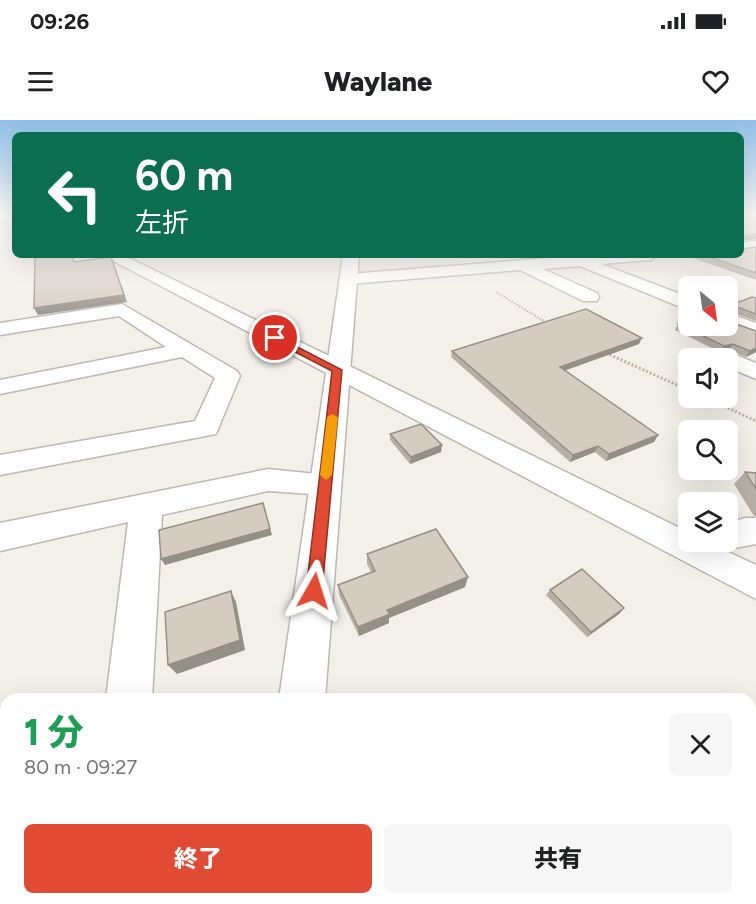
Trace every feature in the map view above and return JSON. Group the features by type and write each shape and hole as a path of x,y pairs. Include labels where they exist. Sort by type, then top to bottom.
{"street":[{"path":"116,258 337,370 678,530"},
{"path":"512,258 590,297"},
{"path":"303,693 350,267 463,270 615,258"},
{"path":"580,261 678,300"},
{"path":"0,329 122,310 228,376 206,428 0,465"},
{"path":"738,323 756,330"},
{"path":"0,387 183,350"},
{"path":"738,364 756,372"},
{"path":"0,537 268,480 325,484"},
{"path":"130,693 146,507"},
{"path":"738,535 745,531 756,531"},
{"path":"721,552 756,583"}],"path":[{"path":"463,270 556,328"},
{"path":"598,350 678,386"},
{"path":"728,408 756,421"}],"building":[{"path":"744,252 756,252 756,273 713,258 744,258"},
{"path":"35,258 73,258 74,262 111,258 124,295 34,308"},
{"path":"752,297 756,298 756,314 738,307 738,302"},
{"path":"586,309 642,338 560,367 658,435 609,454 598,446 573,455 452,351"},
{"path":"738,325 756,331 756,348 750,351 733,344 724,346 703,336 738,336"},
{"path":"421,424 442,445 411,457 390,434"},
{"path":"745,472 756,473 756,489"},
{"path":"263,503 270,529 161,559 159,530"},
{"path":"436,529 468,577 387,610 390,614 358,627 338,585 375,571 367,554"},
{"path":"582,569 624,608 591,632 550,590"},
{"path":"231,591 240,640 168,665 165,612"}],"slow traffic":[{"path":"326,475 332,417"}],"route":[{"path":"275,338 337,370 314,591"}]}
